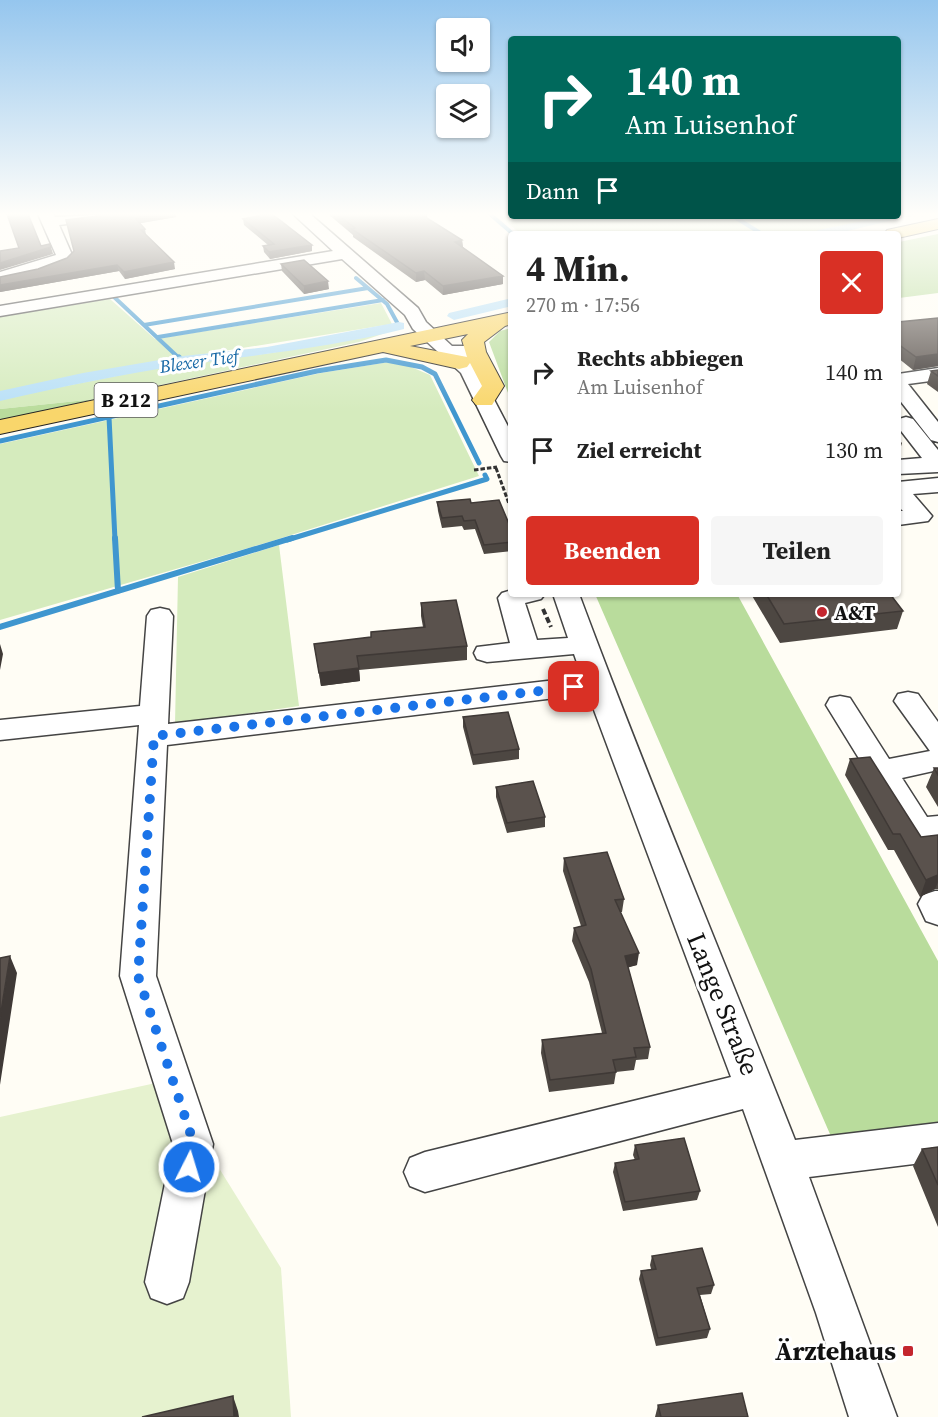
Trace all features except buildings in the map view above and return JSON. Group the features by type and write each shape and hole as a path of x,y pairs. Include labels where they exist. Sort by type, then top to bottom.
{"main road":[{"name":"B 212","path":"0,427 505,319"},
{"name":"B 212","path":"484,400 493,386 475,352 473,340 505,319"},
{"name":"B 212","path":"378,346 462,365"}],"street":[{"path":"0,312 192,280"},
{"path":"373,280 436,333 462,365 484,400 504,462"},
{"path":"901,360 938,357"},
{"path":"901,371 938,366"},
{"path":"901,381 938,374"},
{"path":"901,386 938,436"},
{"path":"902,422 937,464"},
{"path":"901,462 937,464"},
{"path":"901,501 938,485"},
{"path":"516,597 511,598 526,650"},
{"name":"Lange Straße","path":"567,597 598,684 756,1089 850,1346 873,1417"},
{"path":"160,616 138,976 194,1144 167,1282"},
{"path":"487,654 584,645"},
{"path":"0,730 155,725 598,684"},
{"path":"908,701 938,742"},
{"path":"840,705 919,830 938,828"},
{"path":"882,771 938,760"},
{"path":"938,904 935,904 938,911"},
{"path":"425,1172 756,1089"},
{"path":"782,1161 938,1142"}],"path":[{"path":"490,457 504,462"},
{"path":"474,470 504,462"},
{"path":"504,462 508,488"}],"green space":[{"path":"901,280 938,280 938,293 901,298"},
{"path":"110,299 155,339 381,303 392,324 174,359 0,395 0,317"},
{"path":"400,328 359,342 96,399 0,409 0,399 176,364 271,353"},
{"path":"508,329 508,393 489,342 500,331"},
{"path":"389,362 404,364 430,375 479,476 272,541 0,620 0,444 321,373"},
{"path":"96,399 0,420 0,409"},
{"path":"279,545 299,706 175,724 178,577"},
{"path":"596,597 739,597 938,961 938,1128 833,1141"},
{"path":"165,1081 281,1268 291,1417 0,1417 0,1117"}],"waterway":[{"path":"359,280 368,288"},
{"path":"144,325 368,288"},
{"path":"368,288 382,300"},
{"path":"113,296 180,359"},
{"path":"158,337 382,300"},
{"path":"382,300 387,304 399,326"},
{"name":"Blexer Tief","path":"454,316 508,303"},
{"name":"Blexer Tief","path":"0,396 83,378 183,361 267,351 399,326"},
{"name":"Blexer Tief","path":"179,357 183,361"},
{"path":"0,441 317,371 386,360 422,367 435,374 479,463"},
{"path":"109,417 115,540"},
{"path":"287,540 487,479 485,475"},
{"path":"115,538 118,591"},
{"path":"0,627 292,538"}],"place":[{"name":"A&T","path":"822,612"},
{"name":"Ärztehaus","path":"908,1351"}],"route":[{"path":"189,1167 194,1144 138,976 154,736 574,687"}]}
